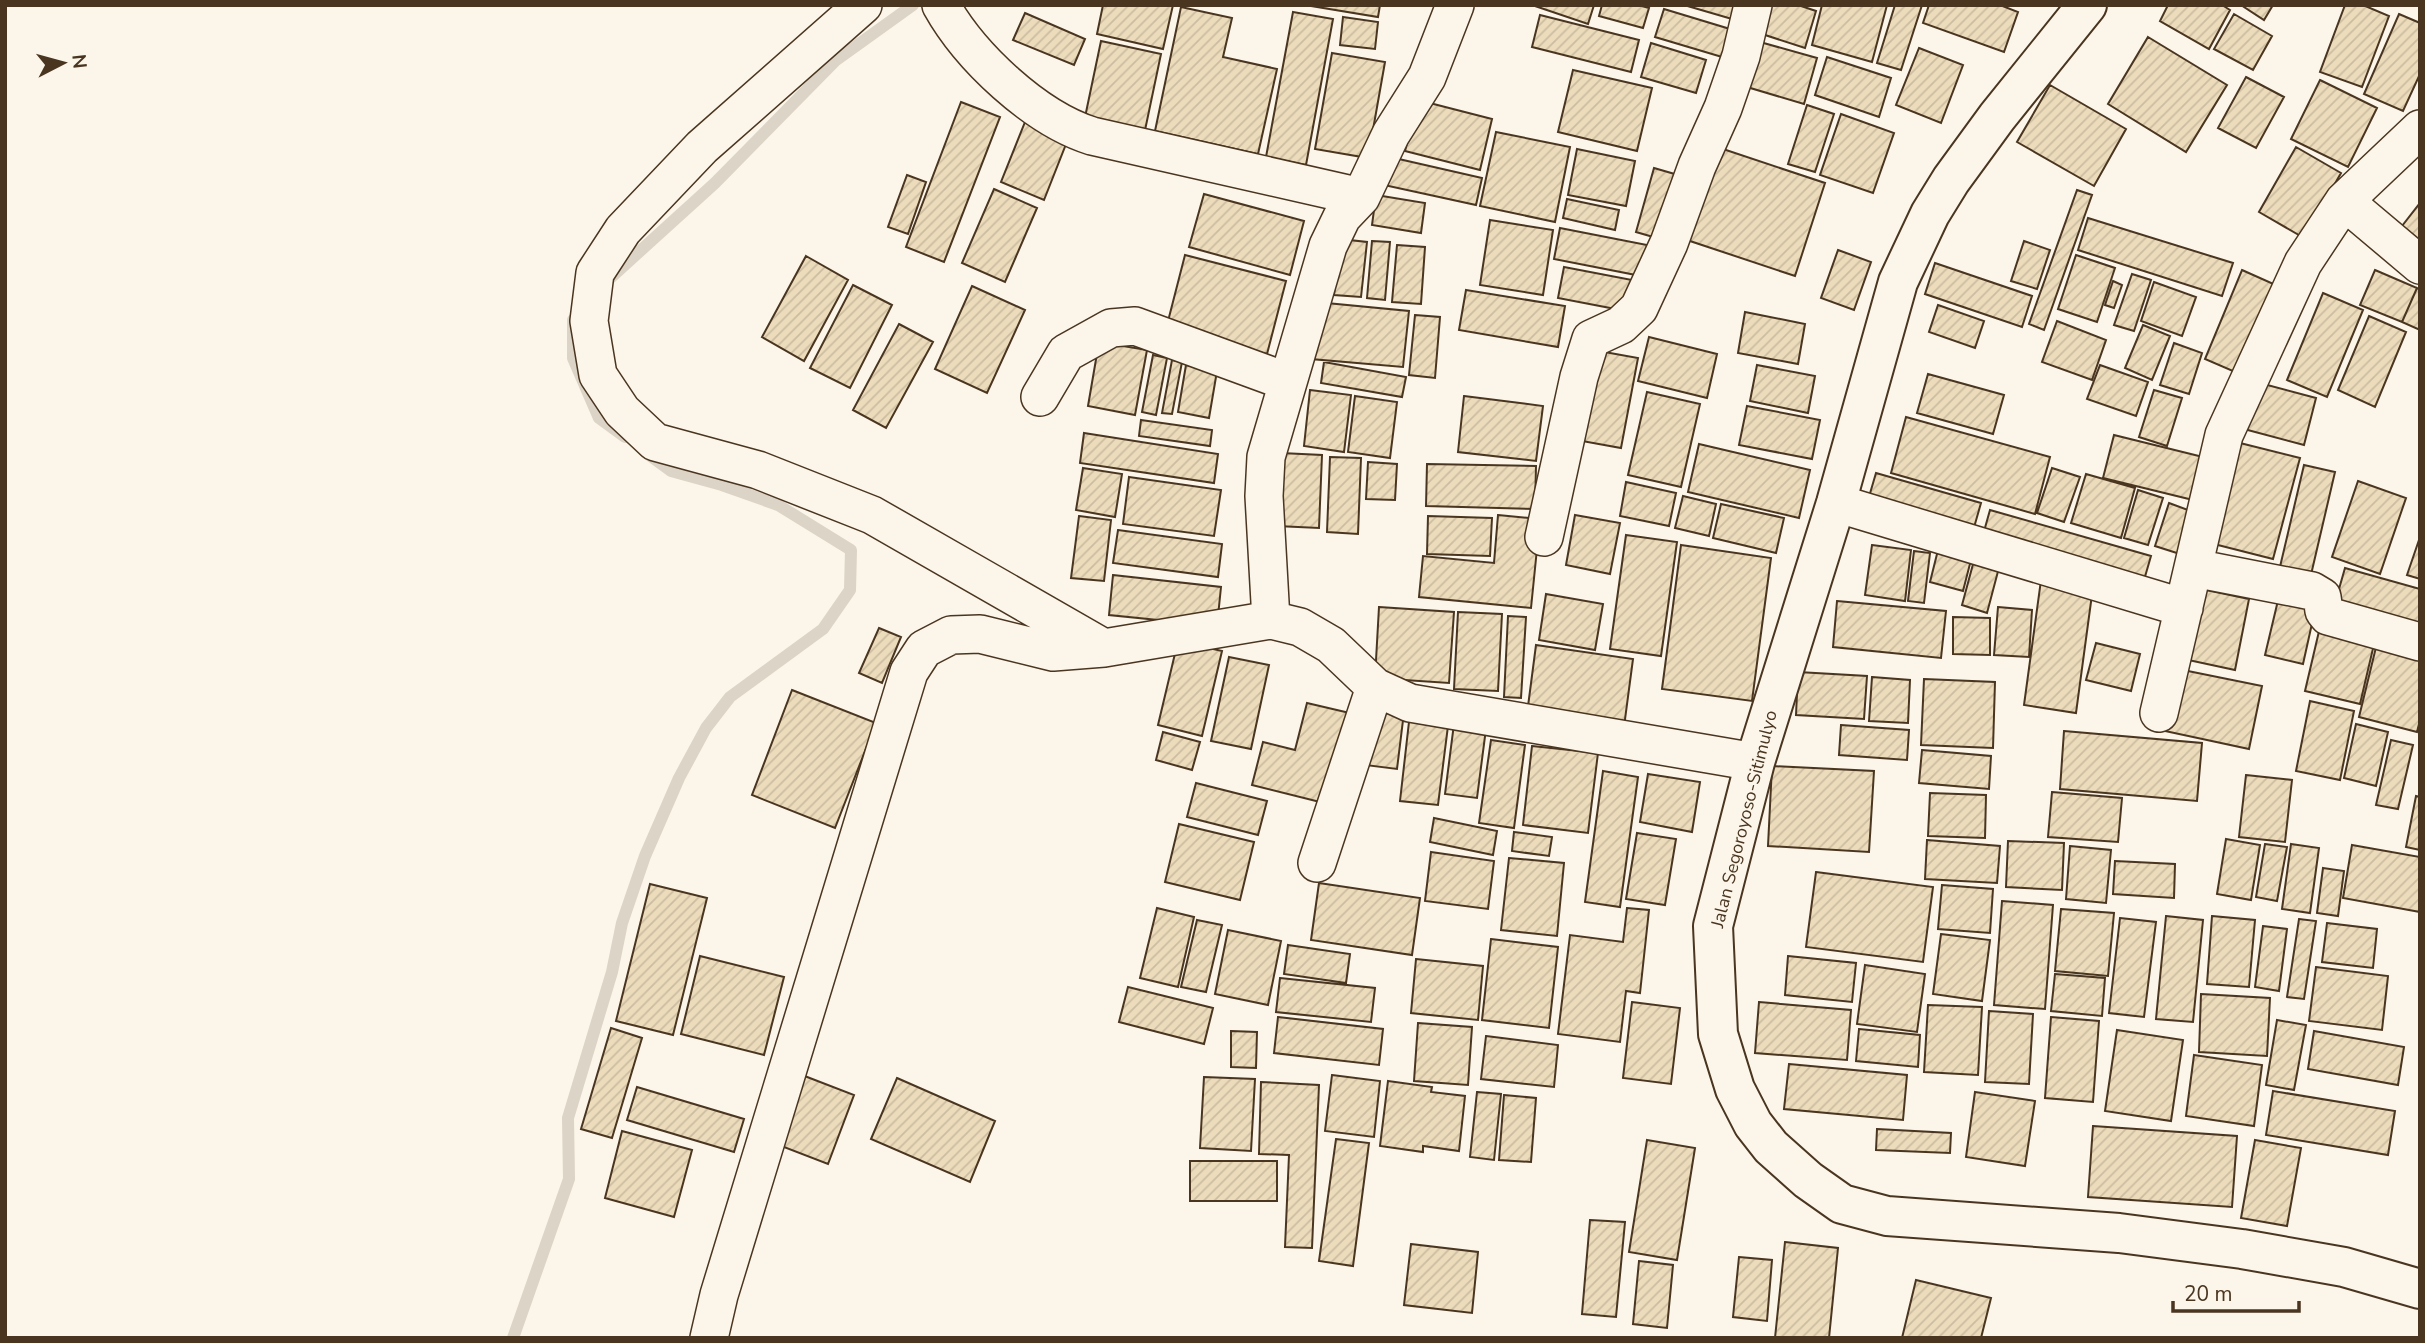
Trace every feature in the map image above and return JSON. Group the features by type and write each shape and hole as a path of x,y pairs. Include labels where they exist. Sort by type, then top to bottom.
{"main road":[{"name":"Jalan Segoroyoso-Sitimulyo","path":"2087,5 1997,117 1930,214 1898,282 1836,503 1755,762 1713,926 1718,1034 1735,1089 1753,1124 1771,1147 1808,1180 1842,1205 1887,1216 2119,1233 2242,1249 2418,1283"}],"street":[{"path":"863,5 702,147 624,230 595,273 589,321 598,375 622,411 655,442 758,470 872,515 1104,648"},
{"path":"1271,620 1264,474 1266,457 1328,246 1342,217 1361,197 1391,134 1427,77 1455,5"},
{"path":"1545,537 1579,377 1591,339 1621,325 1639,308 1669,243 1697,166 1724,108 1741,56 1753,5"},
{"path":"944,11 982,62 1051,117 1071,129 1361,197"},
{"path":"2160,713 2224,435 2303,263 2344,201 2420,129"},
{"path":"2344,201 2420,265"},
{"path":"1041,397 1066,353 1111,328 1135,326 1288,382"},
{"path":"1836,503 2184,608"},
{"path":"2194,568 2312,591 2322,597 2324,611 2328,616 2420,642"},
{"path":"709,1338 719,1295 909,672 924,649 951,635 980,634 1053,652 1104,648 1271,620 1300,627 1331,645 1375,687 1409,703 1755,762"},
{"path":"1317,863 1375,687"}],"building":[{"path":"1103,5 1173,5 1163,49 1097,34"},
{"path":"1305,5 1380,5 1378,17"},
{"path":"1532,5 1594,5 1588,24"},
{"path":"1602,5 1638,5 1649,8 1643,28 1599,16"},
{"path":"1684,5 1736,5 1732,19"},
{"path":"1769,5 1798,5 1816,11 1805,48 1759,33"},
{"path":"1822,5 1887,5 1872,62 1812,45"},
{"path":"1895,5 1922,5 1901,70 1877,63"},
{"path":"1929,5 2000,5 2018,12 2004,52 1923,23"},
{"path":"2168,5 2222,5 2230,10 2209,49 2160,21"},
{"path":"2241,5 2273,5 2264,20"},
{"path":"2345,5 2363,5 2389,16 2362,87 2320,72"},
{"path":"1181,7 1232,18 1223,57 1277,69 1258,154 1155,131"},
{"path":"1664,9 1730,29 1722,57 1655,37"},
{"path":"1293,12 1333,19 1306,165 1266,157"},
{"path":"1025,13 1085,39 1074,65 1013,40"},
{"path":"2234,14 2272,36 2253,70 2214,49"},
{"path":"2399,14 2420,23 2420,74 2403,111 2364,94"},
{"path":"1540,15 1639,40 1631,72 1532,47"},
{"path":"1343,17 1378,22 1375,49 1340,45"},
{"path":"2148,37 2227,85 2186,152 2108,104"},
{"path":"1101,41 1161,54 1144,135 1084,122"},
{"path":"1760,42 1817,58 1804,104 1747,87"},
{"path":"1651,43 1706,60 1696,93 1641,77"},
{"path":"1919,48 1963,65 1941,123 1896,105"},
{"path":"1332,53 1385,62 1368,158 1315,149"},
{"path":"1827,57 1891,78 1879,117 1815,95"},
{"path":"1573,70 1652,88 1637,151 1558,132"},
{"path":"2246,77 2284,97 2256,148 2218,128"},
{"path":"2320,80 2377,108 2348,167 2291,139"},
{"path":"2050,85 2126,129 2094,186 2017,142"},
{"path":"1418,100 1492,119 1480,170 1405,151"},
{"path":"961,102 1000,117 944,262 906,247"},
{"path":"1807,105 1834,114 1815,172 1788,164"},
{"path":"1841,114 1894,133 1873,193 1820,175"},
{"path":"1025,122 1068,139 1044,200 1001,182"},
{"path":"1496,132 1570,147 1555,222 1480,206"},
{"path":"1717,147 1825,183 1795,276 1687,240"},
{"path":"2296,147 2341,173 2304,238 2259,212"},
{"path":"1577,149 1635,161 1626,206 1568,195"},
{"path":"1390,157 1482,178 1476,205 1384,185"},
{"path":"1654,168 1685,177 1667,241 1636,232"},
{"path":"907,175 926,182 908,234 888,227"},
{"path":"994,189 1037,208 1005,282 962,263"},
{"path":"2077,190 2092,195 2044,330 2029,324"},
{"path":"1204,194 1304,221 1290,275 1189,247"},
{"path":"1376,195 1425,203 1421,233 1372,225"},
{"path":"1567,199 1619,210 1615,230 1563,218"},
{"path":"2420,203 2420,255 2395,235"},
{"path":"2088,218 2233,263 2222,296 2078,250"},
{"path":"1490,220 1553,230 1543,295 1480,285"},
{"path":"1560,228 1647,245 1641,276 1554,259"},
{"path":"1340,239 1367,242 1361,297 1334,295"},
{"path":"1372,241 1390,242 1385,300 1367,298"},
{"path":"2024,241 2050,250 2037,289 2011,281"},
{"path":"1397,245 1425,247 1421,304 1392,302"},
{"path":"1838,250 1871,262 1854,310 1821,298"},
{"path":"1185,255 1286,281 1267,354 1166,329"},
{"path":"2076,255 2115,268 2097,322 2058,309"},
{"path":"806,256 848,280 804,361 762,337"},
{"path":"1935,263 2032,296 2022,327 1925,294"},
{"path":"1564,267 1632,280 1626,311 1558,298"},
{"path":"2242,270 2278,286 2242,375 2205,359"},
{"path":"2375,270 2417,288 2402,322 2360,305"},
{"path":"2132,274 2151,280 2134,331 2114,325"},
{"path":"2113,281 2122,285 2114,308 2105,305"},
{"path":"2154,282 2196,297 2182,336 2141,321"},
{"path":"853,285 892,305 850,388 810,368"},
{"path":"972,286 1025,310 987,393 935,369"},
{"path":"2417,288 2420,290 2420,330 2402,322"},
{"path":"1466,290 1565,306 1558,347 1459,330"},
{"path":"2323,293 2363,310 2327,397 2287,380"},
{"path":"1316,302 1409,311 1403,367 1311,359"},
{"path":"1938,305 1984,321 1975,348 1929,332"},
{"path":"1745,312 1805,324 1798,364 1738,353"},
{"path":"1415,315 1440,317 1435,378 1409,375"},
{"path":"2369,316 2406,332 2375,407 2338,390"},
{"path":"2057,321 2106,340 2092,380 2042,362"},
{"path":"899,324 933,342 886,428 853,410"},
{"path":"2143,325 2170,336 2152,380 2125,368"},
{"path":"1649,337 1717,354 1707,398 1638,381"},
{"path":"1099,342 1147,350 1135,415 1088,406"},
{"path":"2174,343 2202,353 2189,394 2160,385"},
{"path":"1599,351 1638,358 1621,448 1582,441"},
{"path":"1153,355 1167,358 1156,415 1142,412"},
{"path":"1172,360 1182,362 1172,414 1162,413"},
{"path":"1324,362 1406,377 1402,397 1321,383"},
{"path":"1186,365 1217,371 1209,418 1178,412"},
{"path":"1757,365 1815,376 1808,413 1750,401"},
{"path":"2100,365 2148,382 2136,416 2087,399"},
{"path":"1928,374 2004,395 1993,434 1917,413"},
{"path":"2256,382 2316,398 2304,445 2244,429"},
{"path":"1310,390 1351,395 1344,452 1304,446"},
{"path":"2154,390 2182,398 2167,446 2139,437"},
{"path":"1647,392 1700,404 1681,487 1628,475"},
{"path":"1355,396 1397,402 1390,458 1348,452"},
{"path":"1464,396 1543,406 1536,461 1458,452"},
{"path":"1747,406 1820,420 1812,459 1739,445"},
{"path":"1906,417 2050,457 2035,514 1891,473"},
{"path":"1141,420 1212,430 1210,446 1139,436"},
{"path":"1084,433 1218,454 1214,483 1080,463"},
{"path":"2114,435 2203,457 2193,500 2103,478"},
{"path":"2236,442 2300,458 2273,559 2210,543"},
{"path":"1699,444 1810,470 1799,518 1688,492"},
{"path":"1281,453 1322,455 1319,528 1277,526"},
{"path":"1330,457 1361,458 1358,534 1327,532"},
{"path":"1368,462 1397,464 1395,500 1366,499"},
{"path":"1427,464 1536,466 1535,509 1426,506"},
{"path":"2304,465 2335,472 2310,579 2279,571"},
{"path":"1083,468 1122,474 1115,517 1076,510"},
{"path":"2052,468 2080,477 2064,522 2037,513"},
{"path":"1876,473 1981,503 1971,538 1866,507"},
{"path":"2086,474 2135,488 2121,538 2071,523"},
{"path":"1129,477 1221,490 1214,536 1123,524"},
{"path":"2358,481 2406,498 2380,574 2332,557"},
{"path":"1626,482 1676,493 1669,526 1620,516"},
{"path":"2138,490 2163,498 2148,545 2124,538"},
{"path":"1683,496 1716,504 1709,536 1675,528"},
{"path":"2169,503 2196,513 2183,555 2155,546"},
{"path":"1721,504 1784,518 1776,553 1713,538"},
{"path":"1990,510 2151,556 2142,587 1981,542"},
{"path":"1498,515 1540,519 1531,608 1419,597 1423,556 1494,563"},
{"path":"1575,515 1620,523 1610,574 1566,565"},
{"path":"1079,516 1111,520 1104,581 1071,578"},
{"path":"1428,516 1492,518 1490,556 1427,554"},
{"path":"1118,530 1222,544 1218,577 1113,563"},
{"path":"1626,535 1677,542 1661,656 1610,649"},
{"path":"2420,537 2420,579 2407,575"},
{"path":"1940,542 1973,552 1963,591 1930,582"},
{"path":"1681,545 1771,558 1752,701 1662,689"},
{"path":"1872,545 1911,550 1905,601 1865,595"},
{"path":"1914,551 1930,553 1924,603 1908,601"},
{"path":"1976,553 2001,560 1987,613 1962,605"},
{"path":"2345,568 2420,589 2420,635 2333,610"},
{"path":"1113,575 1221,587 1217,626 1109,615"},
{"path":"2041,580 2093,587 2076,713 2024,705"},
{"path":"2192,587 2249,599 2235,670 2179,658"},
{"path":"2280,592 2317,601 2303,664 2265,655"},
{"path":"1546,594 1603,604 1595,650 1539,640"},
{"path":"1837,601 1946,611 1941,658 1833,647"},
{"path":"1379,607 1454,612 1449,683 1375,678"},
{"path":"1998,607 2032,610 2029,657 1994,655"},
{"path":"1458,612 1502,614 1498,691 1454,689"},
{"path":"1508,616 1526,617 1521,698 1504,697"},
{"path":"1953,617 1990,618 1990,655 1953,654"},
{"path":"2320,627 2375,640 2360,704 2305,691"},
{"path":"879,628 901,637 882,683 859,673"},
{"path":"2378,639 2420,650 2420,720 2417,732 2359,717"},
{"path":"1178,641 1222,651 1202,736 1158,725"},
{"path":"2096,643 2140,654 2131,691 2086,680"},
{"path":"1536,645 1633,659 1624,727 1527,714"},
{"path":"1229,657 1269,665 1251,749 1211,741"},
{"path":"2178,669 2262,686 2249,749 2165,731"},
{"path":"1798,672 1867,676 1864,719 1796,715"},
{"path":"1872,677 1910,680 1908,723 1869,721"},
{"path":"1924,679 1995,682 1993,748 1921,745"},
{"path":"792,690 876,723 835,828 752,795"},
{"path":"2310,701 2354,711 2340,780 2296,771"},
{"path":"1307,703 1354,714 1332,805 1252,785 1263,742 1295,750"},
{"path":"1372,708 1404,712 1397,769 1365,765"},
{"path":"1410,713 1449,718 1438,805 1400,801"},
{"path":"1455,716 1487,721 1477,798 1445,794"},
{"path":"2356,724 2388,732 2376,786 2344,778"},
{"path":"1841,725 1909,730 1907,760 1839,755"},
{"path":"2064,731 2202,743 2197,801 2060,789"},
{"path":"1163,732 1200,742 1192,770 1156,760"},
{"path":"1491,740 1525,745 1514,828 1479,823"},
{"path":"2391,740 2413,745 2398,809 2376,805"},
{"path":"1532,746 1598,753 1588,833 1523,825"},
{"path":"1922,750 1991,756 1989,789 1919,783"},
{"path":"1772,766 1874,771 1869,852 1768,846"},
{"path":"1603,771 1638,777 1620,907 1585,902"},
{"path":"1648,774 1700,782 1692,832 1640,822"},
{"path":"2246,775 2292,780 2285,842 2239,837"},
{"path":"1196,783 1267,801 1258,835 1187,817"},
{"path":"2052,792 2122,798 2118,842 2048,837"},
{"path":"1930,793 1986,795 1985,838 1928,836"},
{"path":"2416,796 2420,797 2420,850 2406,847"},
{"path":"1434,818 1497,831 1493,855 1430,842"},
{"path":"1179,824 1254,842 1240,900 1165,882"},
{"path":"1514,832 1552,837 1549,856 1512,851"},
{"path":"1637,833 1676,839 1665,905 1626,899"},
{"path":"2226,839 2260,845 2251,900 2217,894"},
{"path":"1927,840 2000,846 1997,883 1925,879"},
{"path":"2008,841 2064,843 2062,890 2006,887"},
{"path":"2265,844 2287,847 2277,901 2256,897"},
{"path":"2291,844 2319,848 2310,913 2282,909"},
{"path":"2352,845 2420,857 2420,912 2343,898"},
{"path":"2070,846 2111,850 2106,903 2066,899"},
{"path":"1431,852 1494,861 1488,909 1425,901"},
{"path":"1509,858 1564,863 1557,936 1501,930"},
{"path":"2115,861 2175,864 2174,898 2113,894"},
{"path":"2323,868 2344,871 2338,916 2317,913"},
{"path":"1816,872 1933,887 1923,962 1806,947"},
{"path":"1319,883 1420,898 1412,955 1311,940"},
{"path":"650,884 707,898 673,1035 616,1021"},
{"path":"1942,885 1993,889 1990,933 1938,929"},
{"path":"2002,901 2053,905 2045,1009 1994,1005"},
{"path":"1157,908 1194,917 1178,987 1140,978"},
{"path":"1627,908 1649,910 1640,993 1626,991 1620,1042 1558,1034 1570,935 1623,942"},
{"path":"2061,909 2114,913 2108,976 2055,971"},
{"path":"2166,916 2203,920 2193,1022 2156,1019"},
{"path":"2212,916 2255,920 2249,987 2207,984"},
{"path":"2120,918 2156,922 2144,1017 2109,1013"},
{"path":"2299,919 2316,921 2304,999 2287,997"},
{"path":"1197,920 1222,925 1206,992 1181,987"},
{"path":"2327,923 2377,929 2373,968 2322,962"},
{"path":"2263,926 2287,929 2279,991 2255,987"},
{"path":"1228,930 1281,941 1268,1005 1215,994"},
{"path":"1941,934 1990,940 1982,1001 1933,994"},
{"path":"1491,939 1558,947 1549,1028 1482,1020"},
{"path":"1288,945 1350,954 1346,983 1284,974"},
{"path":"700,956 784,977 764,1055 681,1034"},
{"path":"1788,956 1856,963 1852,1002 1785,995"},
{"path":"1416,959 1483,966 1478,1020 1411,1013"},
{"path":"1865,965 1925,974 1917,1032 1857,1024"},
{"path":"2316,967 2388,976 2382,1030 2309,1021"},
{"path":"2055,974 2105,978 2102,1016 2051,1011"},
{"path":"1280,978 1375,988 1371,1022 1276,1012"},
{"path":"1128,987 1213,1008 1204,1044 1119,1022"},
{"path":"2201,994 2270,998 2267,1056 2199,1052"},
{"path":"1632,1002 1680,1008 1671,1084 1623,1078"},
{"path":"1759,1002 1851,1010 1847,1060 1755,1053"},
{"path":"1928,1005 1982,1007 1978,1075 1924,1072"},
{"path":"1989,1011 2033,1014 2029,1084 1985,1082"},
{"path":"1278,1017 1383,1029 1379,1065 1274,1053"},
{"path":"2051,1017 2099,1021 2093,1102 2045,1098"},
{"path":"2277,1020 2306,1025 2294,1090 2266,1085"},
{"path":"1418,1023 1472,1027 1468,1085 1414,1081"},
{"path":"611,1028 642,1038 612,1138 581,1129"},
{"path":"1859,1029 1920,1035 1918,1067 1856,1061"},
{"path":"2117,1030 2183,1040 2171,1121 2105,1111"},
{"path":"1231,1031 1257,1032 1256,1068 1231,1067"},
{"path":"2314,1031 2404,1047 2398,1085 2308,1069"},
{"path":"1486,1036 1558,1045 1554,1087 1481,1079"},
{"path":"2194,1055 2262,1065 2254,1126 2186,1116"},
{"path":"1789,1064 1907,1075 1903,1120 1784,1109"},
{"path":"802,1075 854,1095 828,1164 776,1144"},
{"path":"1332,1075 1380,1081 1374,1137 1325,1131"},
{"path":"1204,1077 1255,1079 1251,1151 1200,1148"},
{"path":"897,1078 995,1121 970,1182 871,1139"},
{"path":"1388,1081 1432,1087 1431,1092 1465,1096 1459,1151 1423,1146 1423,1152 1380,1146"},
{"path":"1261,1082 1319,1085 1312,1248 1285,1247 1289,1155 1259,1154"},
{"path":"637,1087 744,1119 734,1152 627,1120"},
{"path":"2273,1091 2395,1111 2388,1155 2266,1135"},
{"path":"1477,1092 1501,1094 1494,1160 1470,1157"},
{"path":"1975,1092 2035,1101 2025,1166 1966,1157"},
{"path":"1504,1095 1536,1098 1531,1162 1499,1160"},
{"path":"2093,1126 2237,1136 2232,1207 2088,1197"},
{"path":"1877,1129 1951,1133 1950,1153 1876,1150"},
{"path":"622,1131 692,1150 674,1217 605,1198"},
{"path":"1336,1139 1369,1143 1353,1266 1319,1261"},
{"path":"1647,1140 1695,1148 1677,1260 1629,1252"},
{"path":"2255,1140 2301,1148 2287,1226 2241,1218"},
{"path":"1190,1161 1277,1161 1277,1201 1190,1201"},
{"path":"1590,1220 1625,1222 1616,1317 1582,1314"},
{"path":"1785,1242 1838,1248 1829,1338 1775,1338"},
{"path":"1411,1244 1478,1252 1472,1313 1404,1305"},
{"path":"1739,1257 1772,1260 1767,1321 1733,1317"},
{"path":"1639,1261 1673,1265 1667,1328 1633,1324"},
{"path":"1916,1280 1991,1298 1981,1338 1902,1338"}],"waterway":[{"path":"607,281 715,183 835,61 913,5"},
{"path":"573,320 573,358 599,418 625,437"},
{"path":"513,1338 569,1179 568,1118 612,972 622,923 645,856 679,778 706,728 730,697 823,629 850,590 851,550 778,505 722,485 671,471 645,452"}]}
